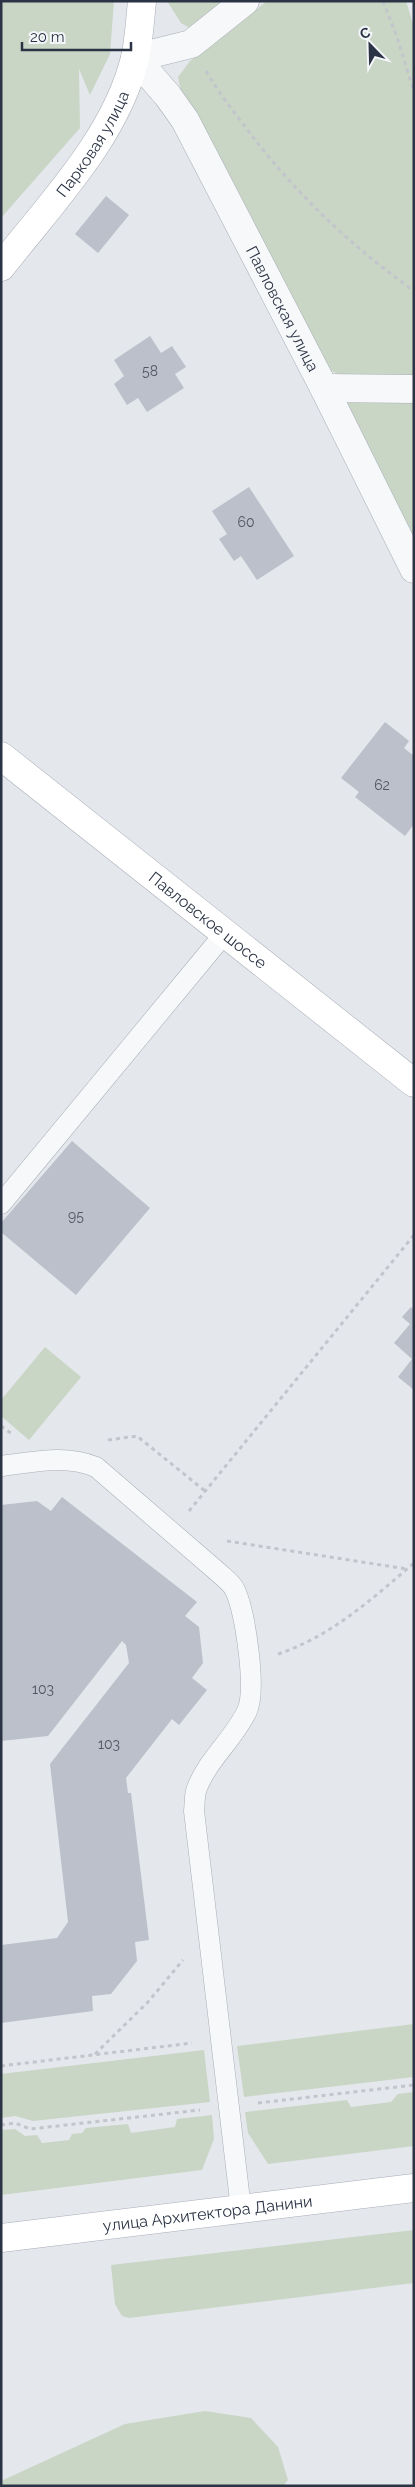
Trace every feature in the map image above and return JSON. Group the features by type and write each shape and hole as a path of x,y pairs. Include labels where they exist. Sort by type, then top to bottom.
{"main road":[{"name":"Парковая улица","path":"1,266 92,150 113,114 135,58 142,1"},
{"name":"Павловское шоссе","path":"1,756 414,1083"},
{"name":"улица Архитектора Данини","path":"1,2238 414,2188"}],"street":[{"path":"135,58 191,44 245,1"},
{"name":"Павловская улица","path":"135,58 168,96 185,120 324,388 414,569"},
{"path":"324,388 414,389"}],"lane":[{"path":"1,1204 225,933"},
{"path":"1,1466 60,1459 79,1460 96,1467 234,1587 242,1608 252,1685 248,1709 237,1730 205,1771 196,1790 194,1811 241,2209"}],"path":[{"path":"383,1 398,37 414,92"},
{"path":"191,44 213,83 275,167 322,215 374,262 414,290"},
{"path":"172,1532 414,1235"},
{"path":"193,1551 218,1540 407,1569"},
{"path":"249,1664 297,1648 346,1619 414,1564"},
{"path":"94,2054 148,2002 184,1958"},
{"path":"1,2066 199,2042 221,2034"},
{"path":"258,2103 414,2085"},
{"path":"1,2125 15,2123 30,2129 203,2109"}],"green space":[{"path":"1,1 114,1 110,54 90,95 79,69 80,128 1,218"},
{"path":"167,1 232,1 190,28 181,23"},
{"path":"267,1 406,1 414,27 414,381 344,377 326,368 182,96 178,77 190,61"},
{"path":"414,397 414,544 340,399"},
{"path":"45,1347 81,1377 29,1440 1,1416 1,1400"},
{"path":"414,2024 414,2077 244,2097 237,2046"},
{"path":"204,2050 210,2102 33,2121 15,2116 1,2118 1,2074"},
{"path":"414,2092 414,2146 268,2164 248,2133 245,2112 347,2100 351,2107 391,2102 398,2094"},
{"path":"212,2115 214,2139 202,2170 1,2195 1,2130 15,2129 25,2136 37,2135 42,2143 69,2140 72,2134 82,2133 86,2128 128,2124 131,2133 175,2127 177,2119"},
{"path":"414,2230 414,2283 129,2318 122,2316 115,2304 111,2265"},
{"path":"205,2411 251,2418 278,2447 288,2480 283,2486 1,2486 1,2481 125,2424"}],"building":[{"path":"106,196 129,215 98,253 75,234"},
{"path":"150,336 161,353 172,346 186,367 175,374 184,388 147,412 138,398 127,405 114,384 124,376 114,360"},
{"path":"249,487 294,556 257,580 241,556 234,561 219,539 227,534 212,511"},
{"path":"385,722 409,741 404,748 414,756 414,824 405,836 355,797 359,792 341,778"},
{"path":"72,1141 150,1208 76,1295 1,1232 1,1223"},
{"path":"411,1307 414,1310 414,1390 398,1377 412,1359 394,1343 410,1324 402,1317"},
{"path":"62,1497 197,1602 185,1616 199,1627 203,1663 192,1678 207,1690 179,1725 172,1719 126,1778 128,1793 131,1793 149,1940 135,1942 137,1961 111,1994 92,1996 93,2011 1,2023 1,1945 57,1938 68,1922 50,1764 129,1663 126,1645 122,1641 48,1736 1,1741 1,1505 37,1501 51,1511"}]}
